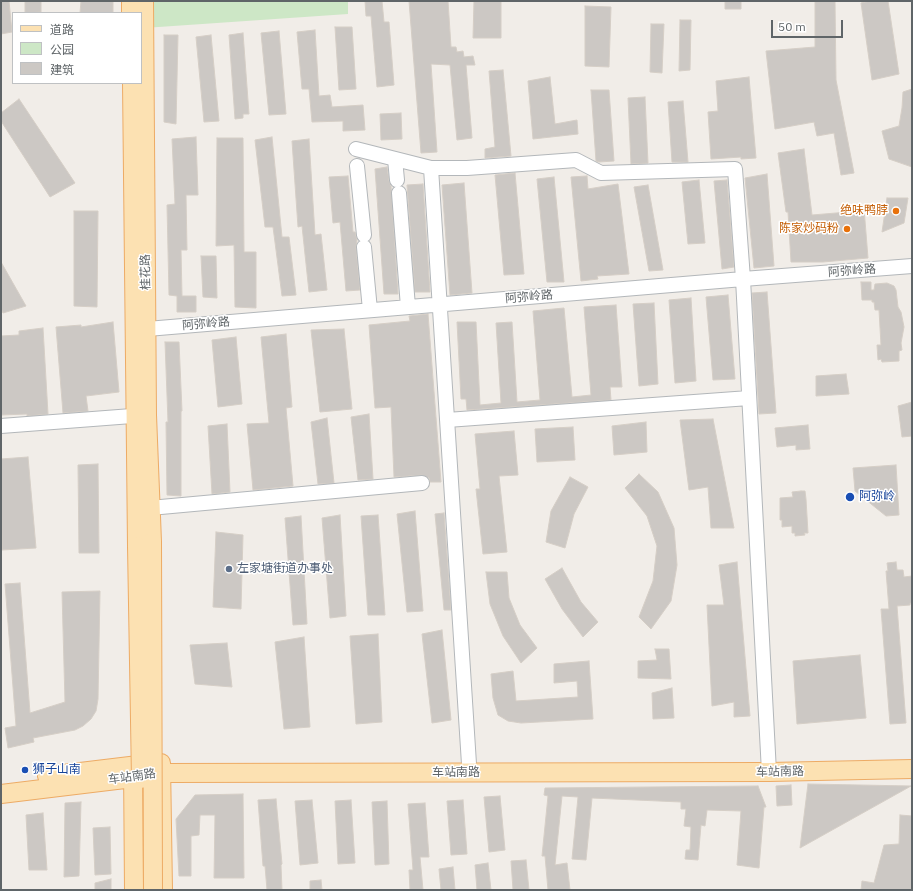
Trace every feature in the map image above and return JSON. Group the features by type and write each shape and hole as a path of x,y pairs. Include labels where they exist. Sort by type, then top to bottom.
{"main road":[{"path":"131,1 131,12"},
{"name":"桂花路","path":"141,415 146,329 144,1"},
{"name":"桂花路","path":"132,84 144,509"},
{"path":"144,509 159,885"},
{"path":"144,509 158,537 161,768 159,885"},
{"path":"134,890 130,538 144,509"},
{"path":"142,890 145,544"},
{"name":"车站南路","path":"161,768 769,766 912,758"},
{"name":"车站南路","path":"1,782 161,768 469,764 769,766 912,769"},
{"name":"车站南路","path":"1,794 133,771"}],"street":[{"path":"356,149 431,168 467,168 576,160 601,173 735,169 743,279 769,766"},
{"path":"395,160 408,307"},
{"path":"357,166 370,310"},
{"path":"431,168 469,764"},
{"name":"阿弥岭路","path":"146,329 912,266"},
{"path":"447,420 749,398"},
{"path":"1,426 141,415"},
{"path":"144,509 422,483"}],"green space":[{"path":"145,1 348,1 348,14 144,28"}],"building":[{"path":"1,1 9,1 12,32 1,34"},
{"path":"25,1 41,1 41,12 25,12"},
{"path":"81,1 113,1 113,12 80,12"},
{"path":"365,1 382,1 384,22 389,22 394,85 377,87 371,16 366,16"},
{"path":"409,1 448,1 451,47 456,47 457,52 463,51 464,57 473,56 475,65 466,65 472,138 457,140 450,65 431,64 437,152 421,153"},
{"path":"474,1 501,1 501,38 473,38"},
{"path":"725,1 741,1 741,9 725,9"},
{"path":"815,1 835,1 836,80 854,173 841,175 834,133 817,136 814,122 775,129 766,51 815,47"},
{"path":"870,1 888,1 899,74 872,80 861,3"},
{"path":"585,6 611,7 609,67 585,66"},
{"path":"680,20 691,20 690,70 679,71"},
{"path":"651,24 664,24 662,73 650,72"},
{"path":"335,27 352,27 356,89 339,90"},
{"path":"315,30 319,96 330,95 332,107 363,105 365,130 343,131 343,121 312,122 309,89 302,89 297,32"},
{"path":"279,31 286,114 269,115 261,33"},
{"path":"243,33 249,114 243,114 243,118 235,119 229,35"},
{"path":"164,35 178,35 176,124 164,122"},
{"path":"211,35 219,121 204,122 196,37"},
{"path":"503,70 511,156 485,158 485,149 495,147 489,71"},
{"path":"550,77 555,124 577,120 578,134 533,139 528,81"},
{"path":"749,77 756,158 741,159 741,157 711,159 708,112 718,111 716,81"},
{"path":"912,89 912,167 889,159 882,131 899,126 903,92"},
{"path":"591,90 609,90 614,161 596,161"},
{"path":"645,97 648,163 631,164 628,98"},
{"path":"19,99 75,183 50,197 1,121 1,113"},
{"path":"683,101 688,162 672,162 668,102"},
{"path":"401,113 402,139 381,140 380,114"},
{"path":"196,137 198,195 186,195 187,250 181,250 182,296 196,296 196,312 177,312 177,296 169,295 167,205 175,204 172,139"},
{"path":"272,137 282,237 289,237 296,295 282,296 273,227 265,227 255,140"},
{"path":"217,138 243,138 244,252 256,252 256,308 235,307 234,245 216,246"},
{"path":"309,139 315,235 321,234 327,290 309,292 302,226 298,227 292,141"},
{"path":"804,149 812,215 848,212 848,210 864,208 868,258 823,262 791,262 788,212 786,212 778,153"},
{"path":"387,167 391,186 398,294 384,294 375,169"},
{"path":"515,173 524,274 504,275 495,175"},
{"path":"767,174 774,266 754,268 745,178"},
{"path":"348,176 353,232 355,232 357,240 356,248 360,290 346,291 340,222 333,223 329,177"},
{"path":"587,176 588,189 618,184 629,274 597,276 598,279 581,281 571,177"},
{"path":"554,177 564,282 547,282 537,179"},
{"path":"699,180 705,243 688,244 682,182"},
{"path":"727,180 734,267 722,269 714,181"},
{"path":"464,183 472,293 450,295 442,185"},
{"path":"423,184 430,292 415,292 407,185"},
{"path":"648,185 663,270 649,271 634,187"},
{"name":"绝味鸭脖","path":"887,198 908,198 904,223 882,232"},
{"path":"74,211 98,211 97,307 74,306"},
{"path":"201,256 216,256 217,298 203,297"},
{"path":"1,262 26,306 3,313 1,308"},
{"path":"861,282 871,282 871,290 874,290 875,284 887,283 894,286 896,290 898,307 901,312 904,327 901,343 902,350 899,351 899,361 882,362 881,359 878,360 877,345 881,345 879,310 875,310 874,302 872,302 872,300 862,300"},
{"path":"767,292 776,413 759,414 752,293"},
{"path":"728,295 735,379 713,380 706,297"},
{"path":"691,298 696,381 675,383 669,300"},
{"path":"654,303 658,384 639,386 633,304"},
{"path":"616,305 622,387 610,387 611,400 467,410 466,399 461,399 457,322 476,322 480,405 501,403 496,323 512,322 517,402 540,400 533,311 564,308 572,397 591,395 584,307"},
{"path":"428,314 441,482 430,482 429,478 422,475 394,477 391,407 375,408 369,325 410,321 409,316"},
{"path":"113,322 119,392 86,396 88,411 63,413 56,327 81,325 81,327"},
{"path":"43,328 48,414 27,416 27,414 1,415 1,336 19,335 19,331"},
{"path":"344,329 352,409 320,412 311,330"},
{"path":"286,334 292,407 286,408 293,486 253,490 247,424 269,423 261,337"},
{"path":"236,337 242,404 218,407 212,340"},
{"path":"165,342 179,342 182,411 181,496 167,495 166,422 168,422"},
{"path":"846,374 849,394 816,396 816,376"},
{"path":"912,402 912,436 902,437 898,406"},
{"path":"369,414 373,479 358,480 351,417"},
{"path":"327,418 334,483 318,484 311,422"},
{"path":"713,419 734,528 711,528 708,487 689,490 680,420"},
{"path":"646,422 647,452 614,455 612,426"},
{"path":"227,424 230,492 212,494 208,426"},
{"path":"808,425 810,449 796,450 796,445 777,447 775,428"},
{"path":"573,427 575,460 537,462 535,429"},
{"path":"514,431 518,475 499,476 507,552 483,554 476,489 480,489 475,434"},
{"path":"28,457 36,548 2,550 1,459"},
{"path":"98,464 99,553 79,553 78,465"},
{"path":"896,465 899,515 886,516 855,491 853,468"},
{"path":"639,474 658,492 674,528 677,565 671,601 651,629 639,617 653,581 657,546 647,516 625,488"},
{"path":"570,477 588,487 574,514 565,548 546,542 551,511"},
{"path":"805,491 808,533 804,533 805,535 795,536 795,533 792,533 792,526 782,527 782,520 780,520 780,498 793,497 792,492"},
{"path":"415,511 423,611 407,612 397,514"},
{"path":"444,513 451,610 444,610 435,514"},
{"path":"340,515 346,616 330,618 322,518"},
{"path":"378,515 385,615 368,615 361,516"},
{"path":"301,516 307,624 293,625 285,518"},
{"path":"216,532 243,535 241,609 213,607"},
{"path":"737,562 750,716 734,717 734,702 712,706 707,605 724,605 719,565"},
{"path":"896,562 897,570 903,570 904,577 912,576 912,603 910,603 910,605 897,606 906,723 890,724 881,609 889,609 886,571 888,571 887,563"},
{"path":"562,568 581,602 598,622 583,637 562,609 545,579"},
{"path":"486,572 507,572 509,598 520,625 537,648 521,663 503,636 490,604"},
{"path":"20,583 30,713 65,702 62,592 100,591 98,699 96,711 91,719 83,726 75,730 33,738 34,742 8,748 5,728 16,726 5,584"},
{"path":"442,630 451,720 432,723 422,634"},
{"path":"378,634 382,722 356,724 350,636"},
{"path":"304,637 310,727 284,729 275,642"},
{"path":"227,643 232,687 195,684 190,645"},
{"path":"655,649 669,649 671,679 638,678 638,661 657,660"},
{"path":"860,655 866,718 797,724 793,661"},
{"path":"589,661 593,719 521,723 508,721 498,715 493,698 491,674 513,671 516,701 578,697 577,681 554,683 554,664"},
{"path":"672,688 674,718 653,719 652,693"},
{"path":"808,784 911,786 800,848"},
{"path":"791,785 792,805 777,806 776,786"},
{"path":"758,786 766,807 764,807 759,868 737,865 741,811 707,810 705,826 701,825 698,860 685,859 686,850 690,850 691,827 684,826 686,809 681,809 681,802 592,798 586,860 572,859 578,797 562,796 555,865 567,863 570,890 548,890 545,856 542,856 548,796 544,795 545,788"},
{"path":"243,794 244,878 214,878 215,815 200,815 199,835 191,836 191,876 179,876 176,819 195,795"},
{"path":"500,796 505,850 489,852 484,797"},
{"path":"276,799 282,864 282,890 267,890 265,866 263,866 258,800"},
{"path":"312,800 318,863 300,865 295,801"},
{"path":"351,800 355,863 338,864 335,801"},
{"path":"463,800 467,854 451,855 447,801"},
{"path":"387,801 389,864 375,865 372,802"},
{"path":"81,802 79,876 64,877 65,803"},
{"path":"425,803 429,857 420,857 423,890 410,890 409,870 413,870 408,804"},
{"path":"43,813 47,870 29,870 26,815"},
{"path":"900,815 912,816 912,890 861,890 862,881 874,883 884,845 899,844"},
{"path":"110,827 111,874 95,875 93,828"},
{"path":"526,860 529,890 513,890 511,861"},
{"path":"488,863 491,890 477,890 475,865"},
{"path":"453,867 455,890 441,890 439,869"},
{"path":"111,879 111,890 95,890 95,883"},
{"path":"321,880 322,890 310,890 310,881"}],"place":[{"name":"绝味鸭脖","path":"896,211"},
{"name":"陈家炒码粉","path":"847,229"},
{"name":"阿弥岭","path":"850,497"},
{"name":"左家塘街道办事处","path":"229,569"},
{"name":"狮子山南","path":"25,770"}]}
